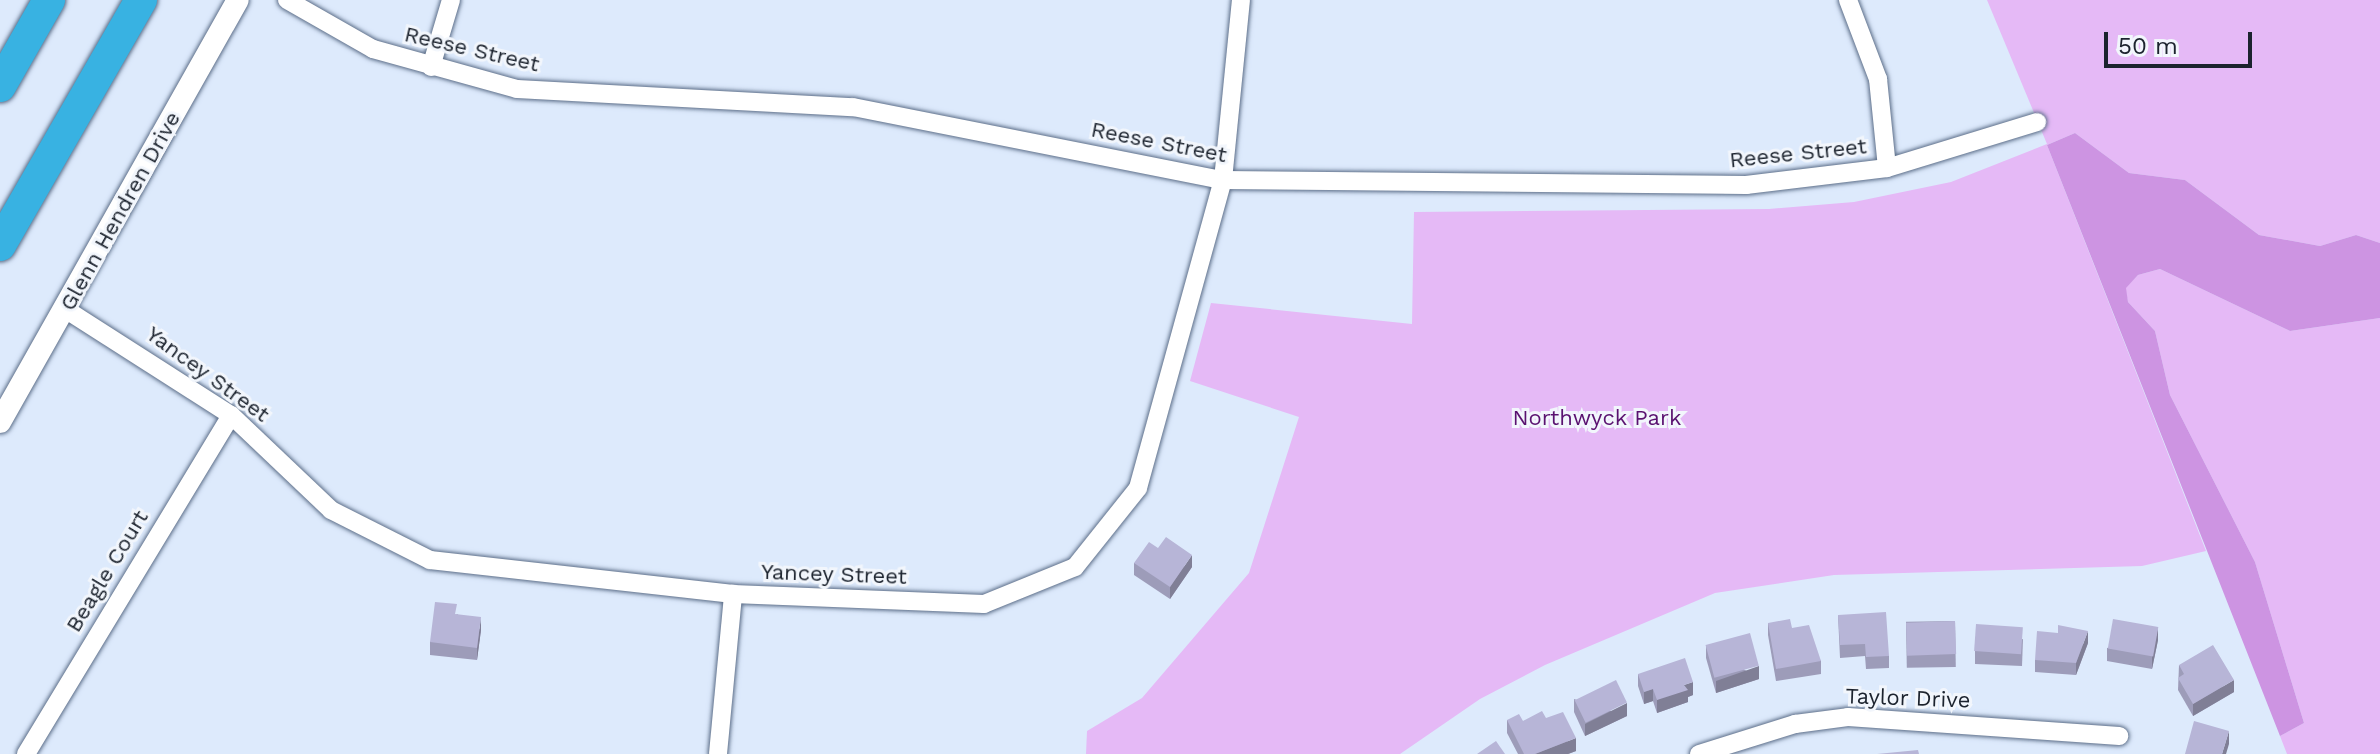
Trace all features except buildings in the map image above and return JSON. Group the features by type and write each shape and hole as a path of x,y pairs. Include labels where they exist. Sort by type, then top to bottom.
{"highway":[{"path":"0,86 49,0"},
{"path":"0,245 141,0"}],"street":[{"name":"Glenn Hendren Drive","path":"0,422 238,0"},
{"name":"Reese Street","path":"287,0 373,49 517,89 853,107 1223,180 1746,185 1887,168 2037,122"},
{"path":"431,67 451,0"},
{"name":"Yancey Street","path":"65,309 231,415 331,510 430,560 733,594 984,604 1075,567 1138,488 1223,180 1241,0"},
{"path":"1848,0 1878,79 1887,168"},
{"name":"Beagle Court","path":"26,754 231,415"},
{"path":"718,754 733,594"},
{"name":"Taylor Drive","path":"1699,754 1795,724 1848,717 2119,736"}],"green space":[{"name":"Northwyck Park","path":"1987,0 2380,0 2380,243 2356,235 2320,246 2259,235 2185,180 2129,173 2075,133 2047,145 2206,551 2142,566 1834,575 1715,593 1545,665 1480,699 1400,754 1086,754 1087,731 1142,698 1249,573 1299,417 1190,381 1211,303 1412,324 1414,212 1769,209 1854,202 1951,182 2047,144"},
{"path":"2160,269 2290,331 2380,318 2380,754 2287,754 2280,736 2304,723 2255,562 2170,395 2155,331 2128,302 2125,288 2138,275"}],"shaded area":[{"path":"2075,133 2129,173 2185,180 2259,235 2320,246 2356,235 2380,243 2380,318 2290,331 2160,269 2138,275 2126,288 2128,302 2155,331 2170,395 2255,562 2304,723 2280,736 2047,145"}]}
